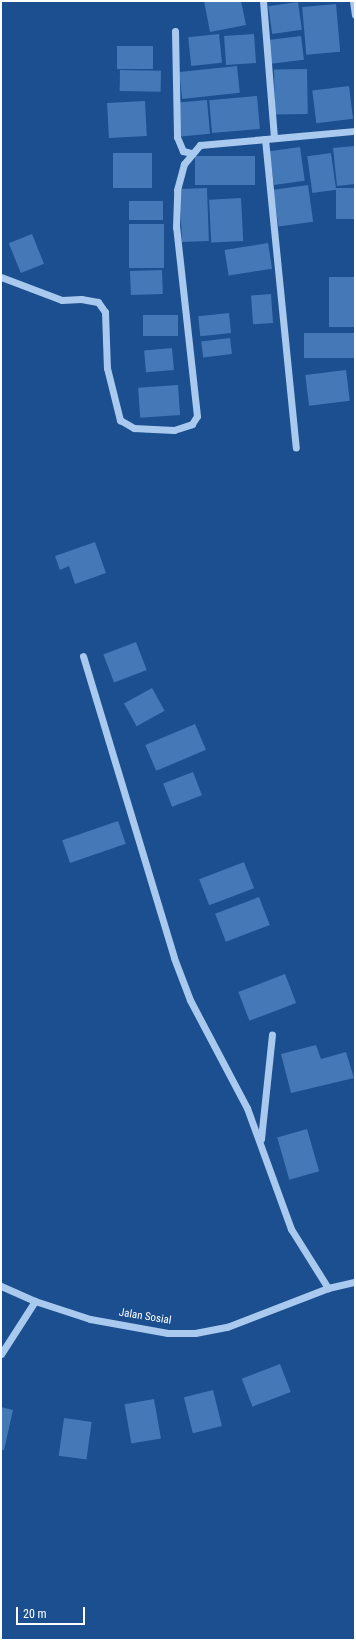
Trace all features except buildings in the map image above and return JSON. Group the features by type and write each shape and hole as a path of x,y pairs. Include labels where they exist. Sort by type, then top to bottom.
{"street":[{"path":"263,1 274,138"},
{"path":"353,1 355,15"},
{"path":"175,32 177,137 183,151 191,153"},
{"path":"1,277 57,299 98,302 105,312 108,368 120,420 134,428 174,430 192,424 197,416 176,226 177,190 184,164 191,153 200,145 355,131"},
{"path":"265,139 296,447"},
{"path":"83,656 174,958 190,1000 247,1108 260,1141 272,1182 292,1228 328,1288"},
{"path":"260,1141 272,1035"},
{"name":"Jalan Sosial","path":"1,1286 35,1301 90,1319 168,1333 195,1333 227,1327 328,1288 355,1282"},
{"path":"1,1354 35,1301"}]}
